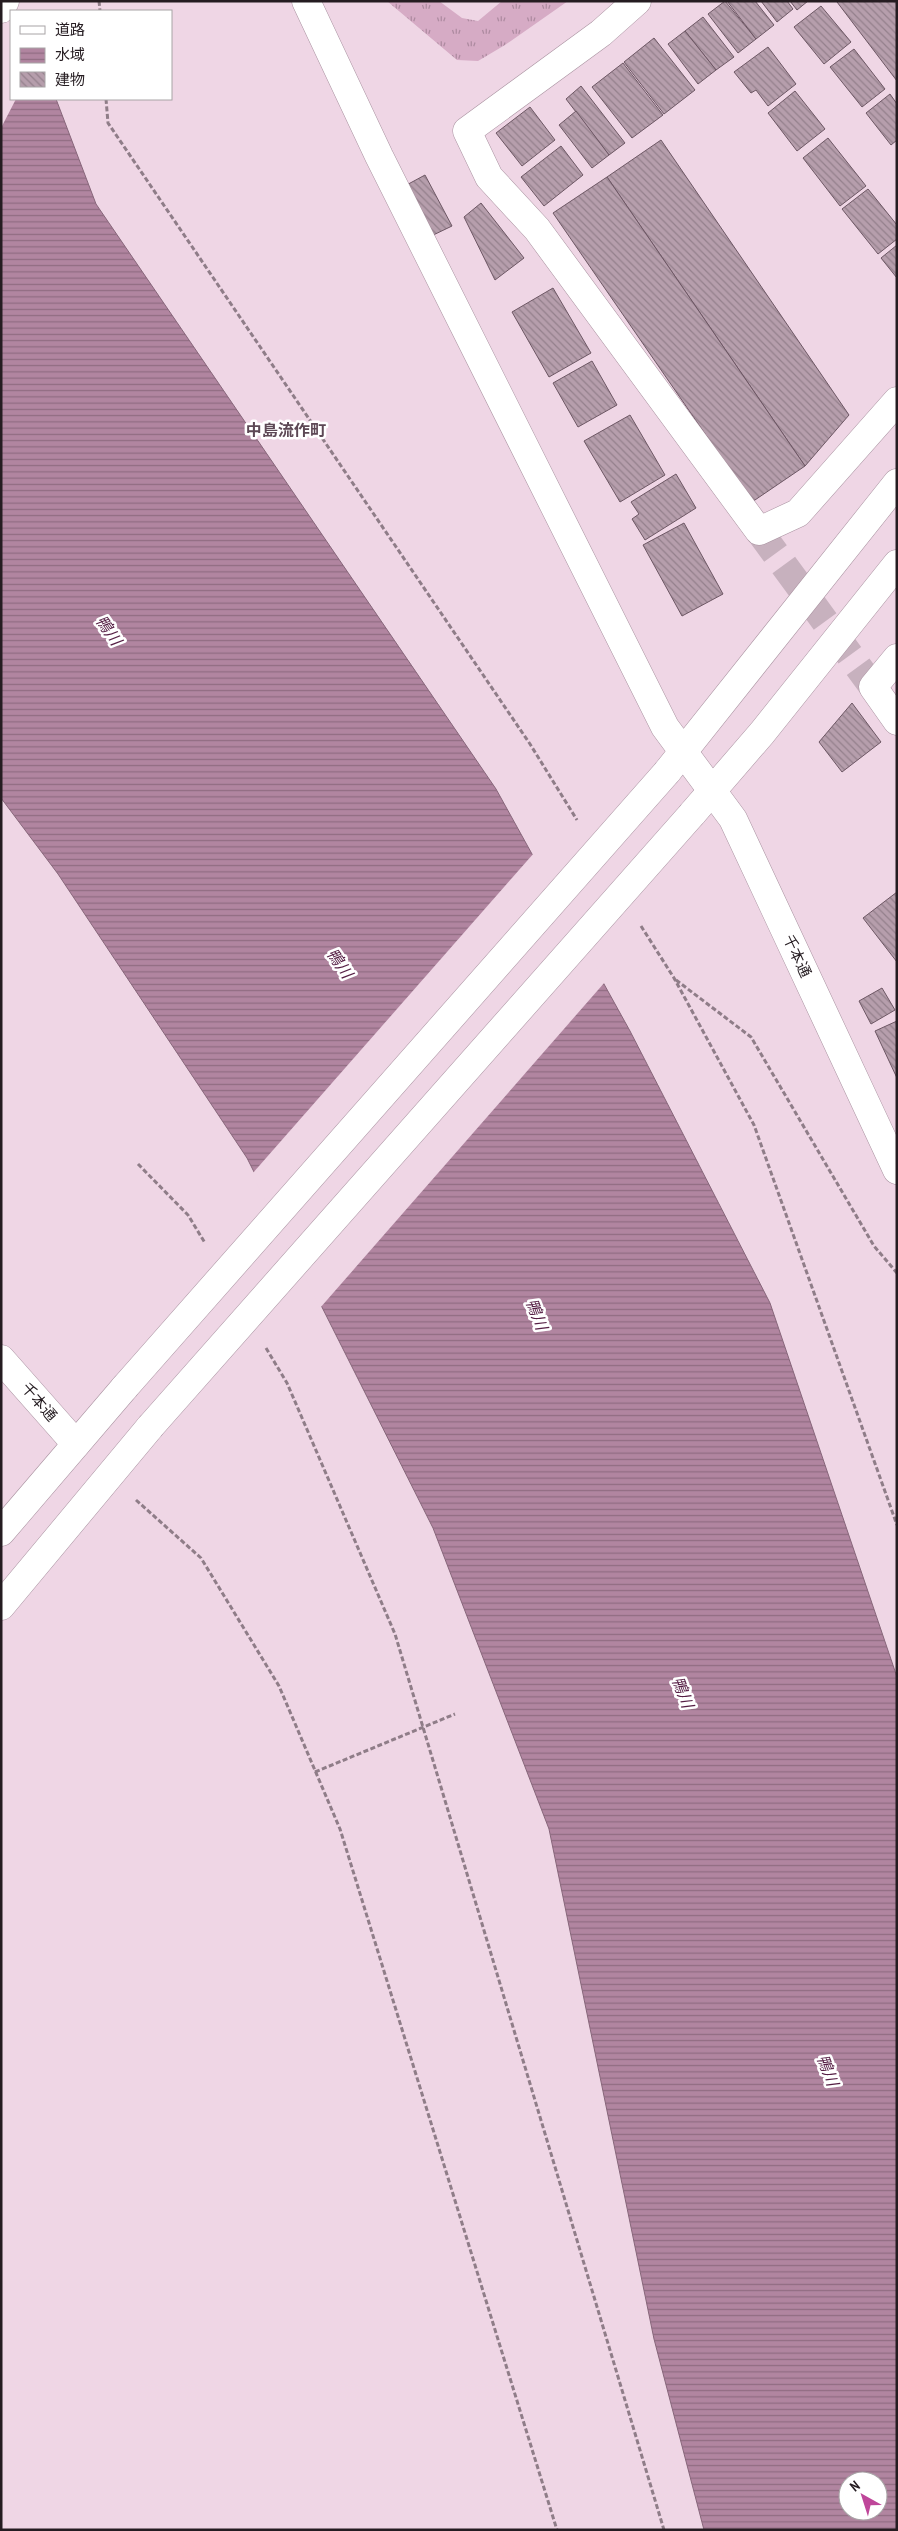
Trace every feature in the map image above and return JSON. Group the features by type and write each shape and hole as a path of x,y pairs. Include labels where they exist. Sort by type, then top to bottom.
{"main road":[{"path":"1,9 5,1"},
{"name":"千本通","path":"306,1 379,156 665,727 674,762 713,791 733,819 897,1170"},
{"path":"637,1 602,33 467,130 489,177 537,229 760,532 798,513 897,400"},
{"path":"1,1532 125,1387 674,762 897,483"},
{"path":"1,1606 150,1427 713,791 897,564"},
{"path":"897,658 873,687 897,720"},
{"name":"千本通","path":"1,1359 76,1444"}],"path":[{"path":"106,100 108,123 530,744 581,828"},
{"path":"638,920 674,978 754,1125 897,1525"},
{"path":"674,978 751,1037 874,1246 897,1273"},
{"path":"138,1164 188,1214 208,1248"},
{"path":"262,1341 287,1383 395,1634 664,2530"},
{"path":"133,1498 201,1558 279,1686 340,1828 557,2530"},
{"path":"315,1772 455,1714"}],"green space":[{"path":"387,1 439,1 462,18 478,21 502,1 568,1 505,45 478,61 457,60"}],"water":[{"name":"鴨川","path":"1,1 10,10 10,100 56,100 96,204 496,789 630,1031 770,1303 897,1677 897,2530 704,2530 654,2339 549,1829 433,1528 247,1158 58,874 1,798"}],"pier":[{"path":"1,1 21,1 25,10 10,10 10,100 15,100 1,128"},
{"path":"534,853 605,982 320,1308 252,1174"}],"building":[{"path":"725,1 756,39 738,53 708,14"},
{"path":"727,1 755,1 774,25 756,39"},
{"path":"761,1 787,1 793,9 777,22"},
{"path":"790,1 808,1 797,10"},
{"path":"897,1 897,81 837,2"},
{"path":"821,6 851,42 824,64 794,27"},
{"path":"703,17 734,57 716,70 685,31"},
{"path":"685,31 716,70 698,84 668,44"},
{"path":"654,38 695,90 664,114 624,62"},
{"path":"768,47 796,84 768,106 756,90 751,93 734,72"},
{"path":"854,49 885,89 862,107 830,67"},
{"path":"623,63 663,115 632,138 592,87"},
{"path":"581,86 625,143 609,155 566,99"},
{"path":"795,91 825,129 797,151 768,113"},
{"path":"890,94 897,104 897,140 891,145 866,113"},
{"path":"530,107 555,140 522,166 496,133"},
{"path":"576,111 609,155 592,168 559,125"},
{"path":"828,138 866,186 840,206 803,158"},
{"path":"661,140 849,415 805,466 607,177"},
{"path":"561,146 583,175 544,206 521,177"},
{"path":"425,175 452,226 427,238 401,188"},
{"path":"607,177 805,466 752,502 553,213"},
{"path":"868,189 897,225 897,239 878,254 842,209"},
{"path":"481,203 524,258 495,280 464,217"},
{"path":"897,245 897,278 881,258"},
{"path":"553,288 591,353 549,377 512,312"},
{"path":"592,361 617,405 578,427 553,383"},
{"path":"630,415 665,475 620,502 584,441"},
{"path":"676,474 696,508 645,540 632,519 639,514 631,502"},
{"path":"684,523 723,594 682,616 643,545"},
{"path":"852,703 881,742 842,772 819,742"},
{"path":"897,892 897,962 863,918"},
{"path":"882,988 895,1010 871,1024 859,1001"},
{"path":"897,1021 897,1078 875,1031"}],"tunnel":[{"path":"759,531 873,687"}],"district":[{"name":"中島流作町","path":"286,430"}]}
